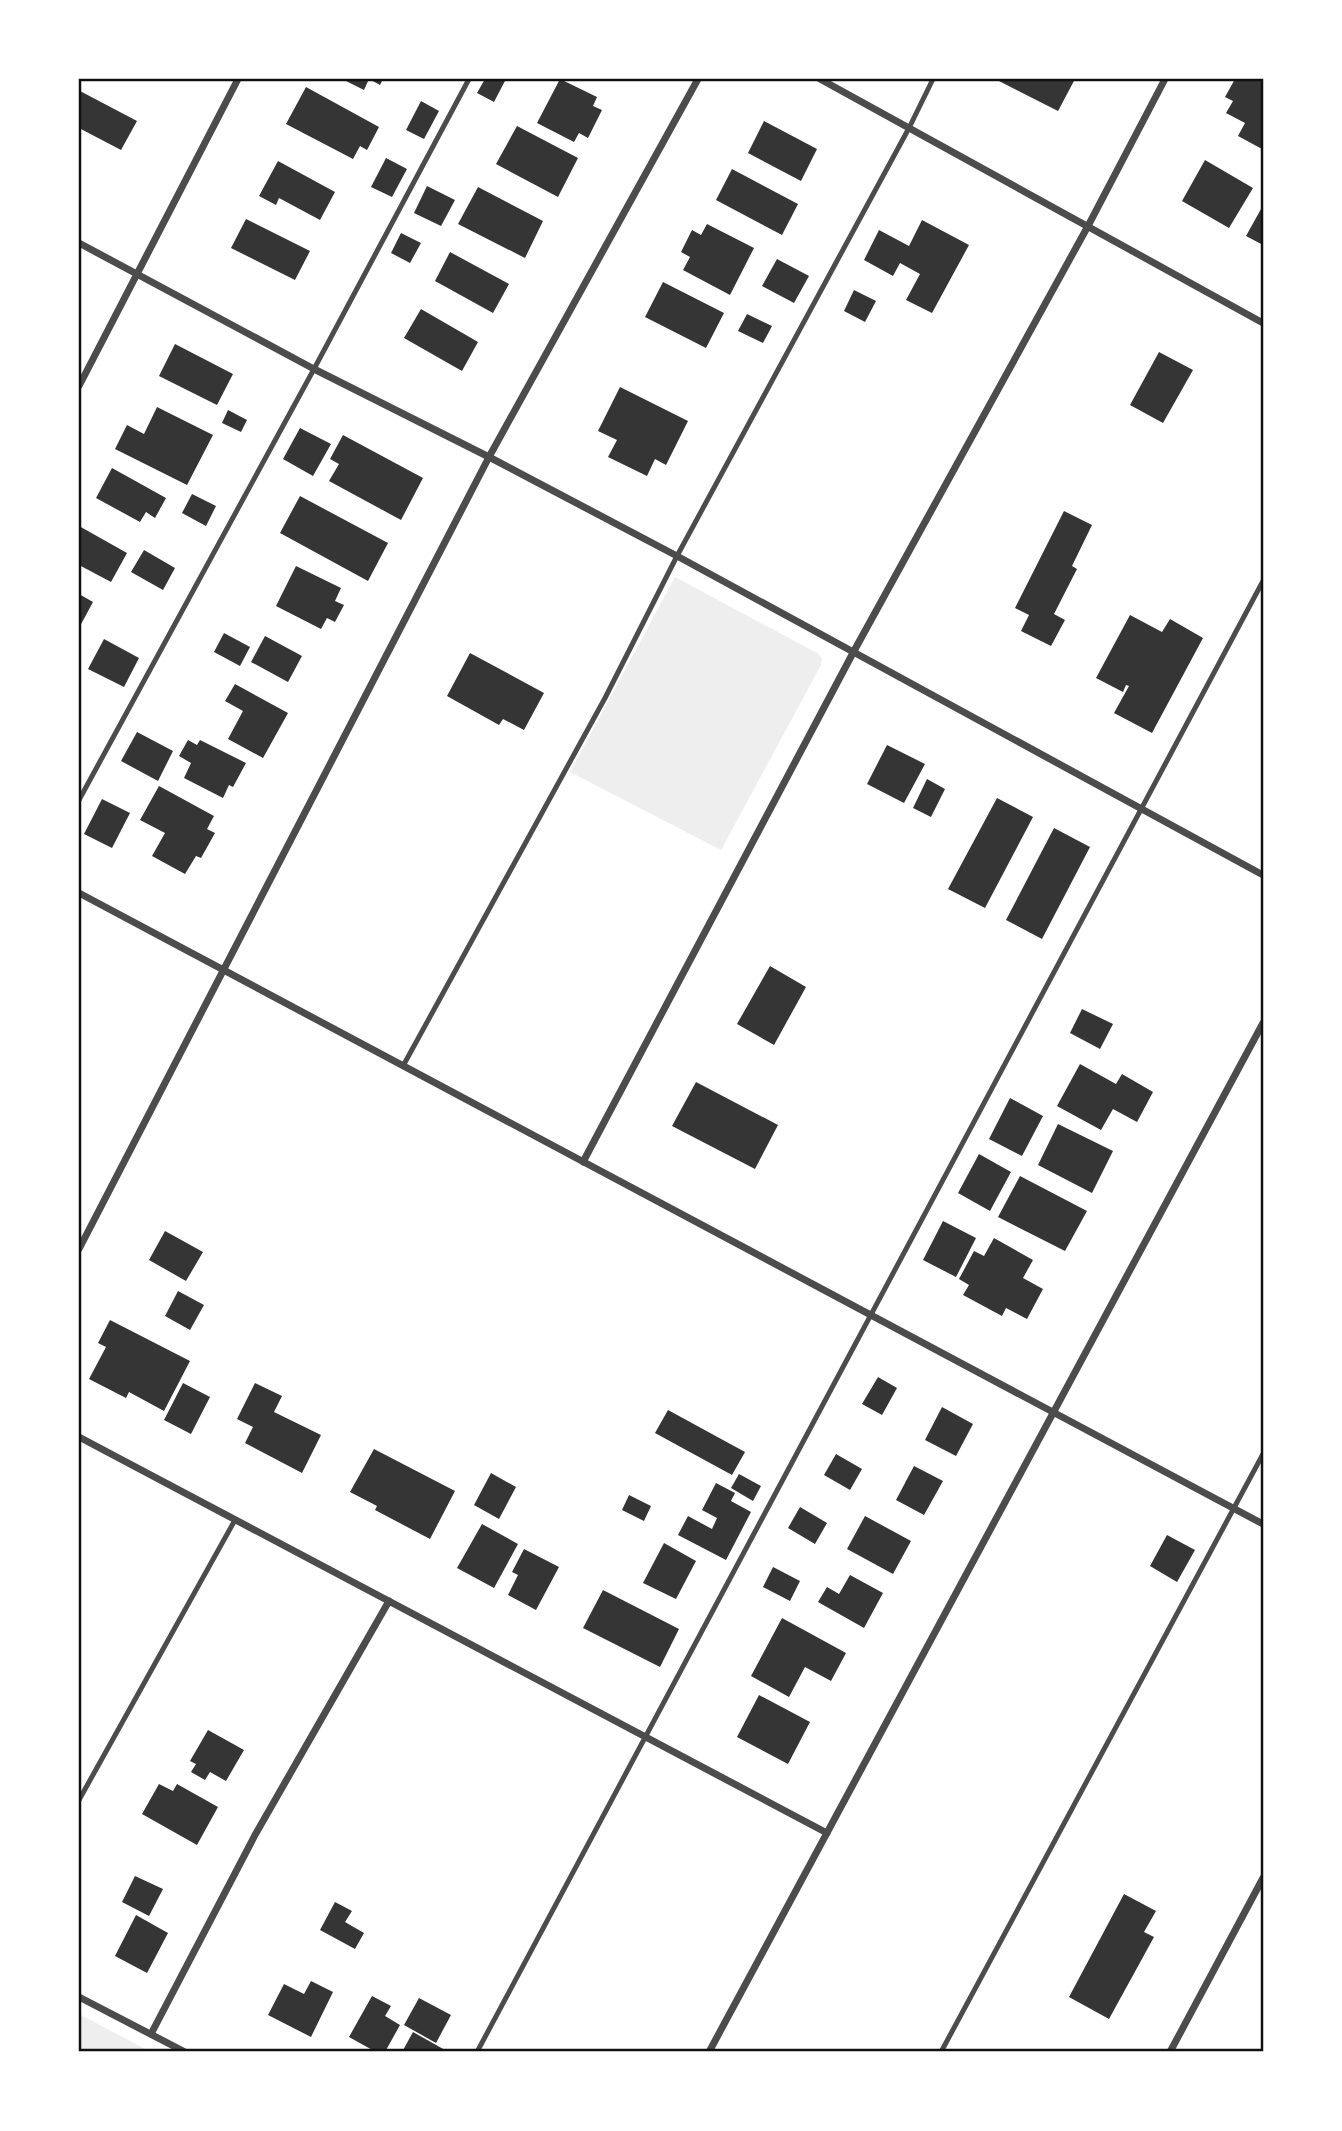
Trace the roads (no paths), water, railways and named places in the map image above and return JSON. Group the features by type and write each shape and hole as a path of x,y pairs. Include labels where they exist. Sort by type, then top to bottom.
{"street":[{"path":"79,386 238,79"},
{"path":"79,1249 489,457 698,79"},
{"path":"820,79 1263,323"},
{"path":"583,1162 853,651 1088,226 1165,79"},
{"path":"79,243 314,369 677,556 1263,875"},
{"path":"79,893 1263,1524"},
{"path":"709,2052 1263,1023"},
{"path":"79,1437 827,1833"},
{"path":"151,2034 255,1835 388,1601"},
{"path":"1170,2052 1263,1878"},
{"path":"79,1997 185,2052"}],"lane":[{"path":"79,800 314,369 468,79"},
{"path":"403,1066 598,710 677,556 933,79"},
{"path":"477,2052 1263,581"},
{"path":"941,2052 1263,1454"},
{"path":"79,1800 234,1520"}]}
